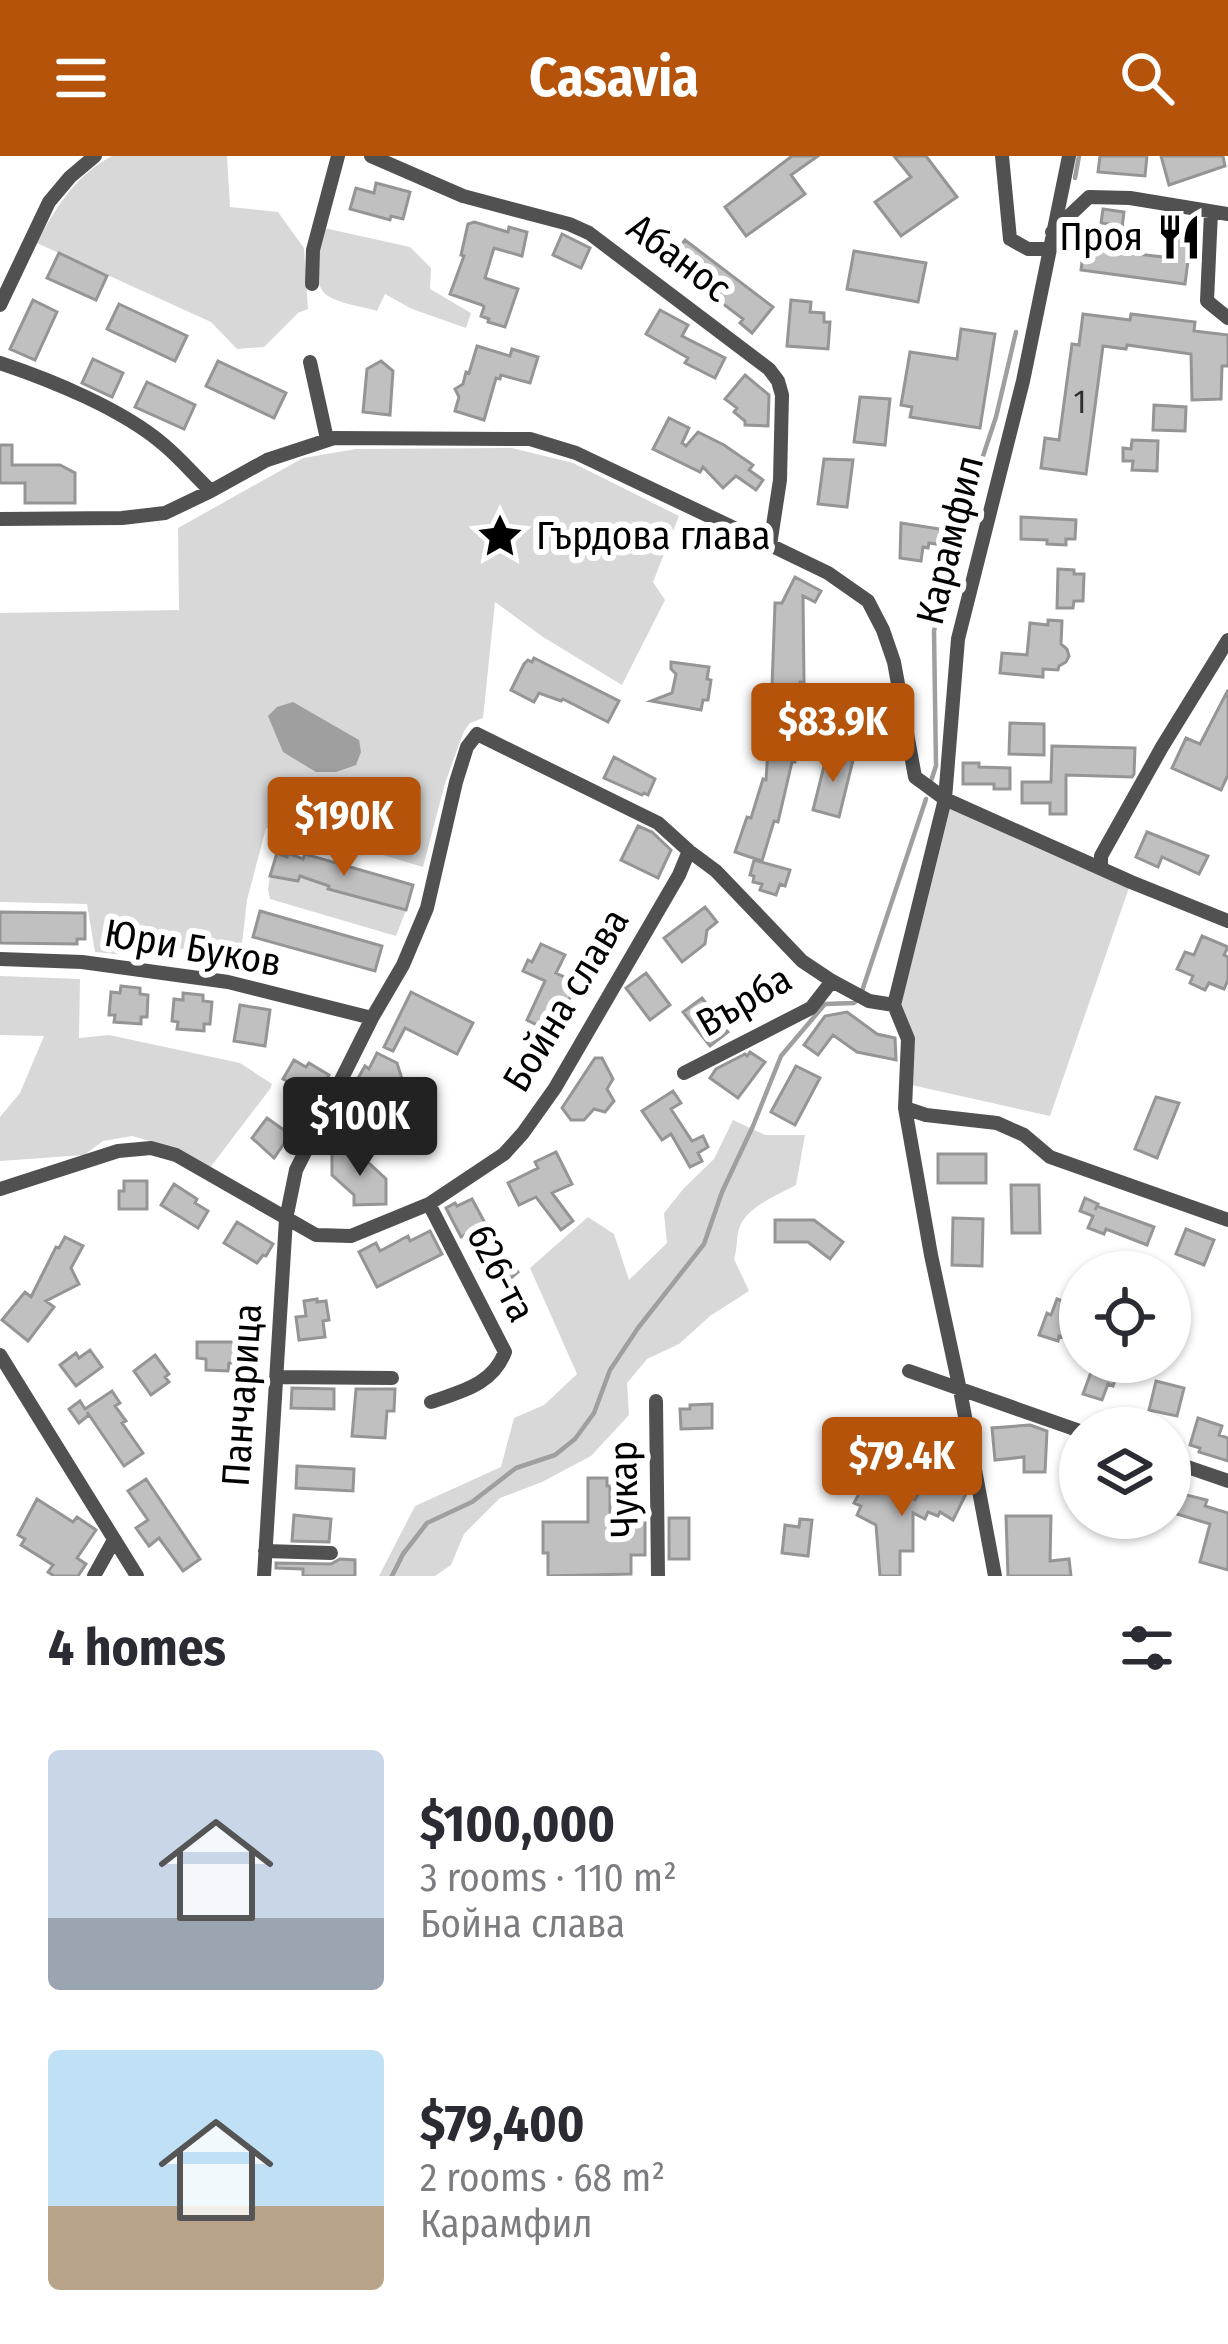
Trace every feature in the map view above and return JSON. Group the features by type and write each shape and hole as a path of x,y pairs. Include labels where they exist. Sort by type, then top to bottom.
{"street":[{"path":"0,305 49,202 95,156"},
{"path":"312,284 313,250 338,156"},
{"name":"Абанос","path":"371,156 464,196 589,233 770,369 782,394 780,480 770,545"},
{"path":"1003,156 1010,239 1028,249 1048,249"},
{"name":"Карамфил","path":"995,1576 905,1108 908,1040 894,1005 945,799 958,640 1023,381 1069,156"},
{"path":"1061,194 1130,198 1228,214"},
{"path":"1052,232 1089,197"},
{"path":"1211,212 1208,301 1228,318"},
{"path":"310,362 327,439"},
{"path":"0,363 56,384 137,426 163,444 211,491"},
{"path":"0,519 165,513 267,460 327,439 530,439 576,453 828,574 868,601 894,662 915,777 945,799 1228,922"},
{"path":"1101,868 1101,856 1162,747 1223,659 1228,640"},
{"name":"Панчарица","path":"264,1576 286,1219 296,1170 427,908 467,747 477,734 658,823 688,851"},
{"path":"688,851 716,871 802,961 869,1001 894,1005"},
{"name":"Бойна слава","path":"0,1189 118,1151 151,1148 176,1155 316,1235 351,1236 429,1204 504,1154 523,1133 555,1088 680,875 688,851"},
{"name":"Юри Буков","path":"0,959 82,962 228,982 372,1018"},
{"name":"Върба","path":"684,1072 811,1008 832,981"},
{"path":"905,1108 997,1124 1024,1135 1050,1156 1228,1220"},
{"name":"626-та","path":"429,1204 505,1352 498,1368 479,1384 431,1402"},
{"path":"0,1355 137,1576"},
{"path":"908,1371 1059,1424"},
{"path":"276,1377 392,1378"},
{"name":"Чукар","path":"656,1401 658,1576"},
{"path":"1191,1469 1228,1481"},
{"path":"94,1576 114,1540"},
{"path":"265,1551 331,1553"}],"shaded area":[{"path":"112,156 227,156 230,207 278,212 304,248 308,309 264,347 237,349 211,322 37,243 68,194"},
{"path":"324,228 410,247 431,268 430,289 471,313 466,328 385,294 377,311 328,296 317,274"},
{"path":"512,448 573,463 679,516 653,582 665,600 622,685 495,602 483,718 464,731 423,867 306,832 266,828 247,900 239,970 196,964 197,951 128,941 126,955 95,952 87,904 0,902 0,613 179,610 178,528 303,458 356,449"},
{"path":"293,702 359,740 356,765 316,772 283,752 268,716"},
{"path":"945,799 1131,882 1050,1116 907,1084 908,1039 894,1005"},
{"path":"317,858 357,897 365,871 384,876 377,902 406,910 396,936 270,899 270,876 310,879"},
{"path":"0,976 80,979 79,1038 109,1035 240,1063 272,1084 270,1089 209,1169 171,1147 132,1136 103,1141 84,1155 0,1161 0,1117 20,1093 44,1036 0,1035"},
{"path":"733,1120 765,1135 805,1135 796,1185 755,1208 739,1229 734,1259 749,1291 710,1316 679,1344 647,1359 627,1383 629,1415 591,1456 500,1498 464,1534 451,1565 435,1576 379,1576 415,1506 501,1467 514,1418 544,1405 577,1374 530,1268 588,1217 614,1234 629,1280 667,1243 664,1213 714,1159"}],"building":[{"path":"792,156 818,156 791,175 805,194 746,236 725,207"},
{"path":"894,156 926,156 957,197 901,236 875,202 911,177"},
{"path":"1100,156 1147,156 1145,176 1098,172"},
{"path":"1161,156 1223,156 1225,166 1169,185"},
{"path":"376,183 410,192 403,219 350,209 356,188 374,193"},
{"path":"1103,209 1124,212 1119,252 1164,257 1168,227 1192,230 1185,284 1081,270 1084,247 1107,250 1110,224 1101,223"},
{"path":"468,224 527,232 522,256 494,248 485,278 518,289 505,327 481,316 482,305 450,294 464,256"},
{"path":"562,234 590,248 581,268 553,255"},
{"path":"685,240 773,307 752,333 740,323 743,319 692,280 689,284 679,277 686,268 672,258"},
{"path":"854,251 926,263 918,302 847,289"},
{"path":"59,253 107,276 96,300 47,278"},
{"path":"33,300 57,312 35,360 10,349"},
{"path":"791,300 811,302 810,312 824,313 824,322 830,322 828,349 787,346"},
{"path":"119,304 187,336 175,361 107,329"},
{"path":"660,310 688,325 682,336 725,358 715,378 646,334"},
{"path":"1083,314 1195,322 1194,331 1228,335 1221,399 1192,400 1191,354 1103,346 1086,474 1041,468 1045,438 1059,440 1072,344 1079,345"},
{"path":"961,329 995,334 980,428 910,417 912,407 901,405 910,352 957,359"},
{"path":"477,346 510,356 512,349 538,357 530,383 501,375 496,378 484,420 455,411 459,397 455,389 469,373"},
{"path":"93,359 123,373 112,397 82,383"},
{"path":"218,361 286,393 274,418 206,386"},
{"path":"381,361 393,371 390,415 363,412 367,369"},
{"path":"745,375 769,395 768,426 745,425 734,412 737,408 725,399"},
{"path":"147,382 195,405 184,429 135,407"},
{"path":"860,397 890,399 885,445 854,442"},
{"path":"1154,405 1186,407 1185,431 1153,430"},
{"path":"669,418 689,428 682,443 686,446 698,432 753,465 749,470 763,480 756,490 736,476 723,488 703,467 700,472 653,449"},
{"path":"1132,440 1158,441 1157,471 1132,470 1133,461 1123,461 1123,448 1131,449"},
{"path":"0,445 12,445 12,465 60,465 75,473 75,503 25,503 25,483 0,483"},
{"path":"824,459 853,460 847,507 818,504"},
{"path":"1021,517 1076,520 1075,539 1066,539 1066,545 1021,539"},
{"path":"901,523 952,531 949,546 929,543 928,548 923,547 921,561 900,558"},
{"path":"1058,569 1084,574 1083,601 1074,601 1073,608 1057,608"},
{"path":"795,577 821,591 815,602 803,596 804,682 796,688 795,762 762,861 735,852 766,780 770,717 774,717 775,603 782,603"},
{"path":"1048,620 1062,621 1066,662 1058,670 1043,669 1043,677 1000,673 1002,653 1027,655 1030,623 1048,625"},
{"path":"534,658 619,701 608,722 563,699 539,693 534,702 511,690 524,664"},
{"path":"671,662 709,667 708,700 703,700 701,710 651,701 672,693 676,674"},
{"path":"1228,690 1228,775 1221,790 1172,768 1186,738 1200,744"},
{"path":"1010,723 1044,724 1044,755 1009,754"},
{"path":"1052,746 1135,748 1134,774 1066,775 1066,814 1050,814 1050,803 1022,803 1022,782 1051,782"},
{"path":"827,754 853,760 839,817 813,810"},
{"path":"614,757 655,779 648,795 604,778"},
{"path":"963,763 1010,768 1010,789 963,784"},
{"path":"638,826 671,850 658,878 621,860"},
{"path":"1147,832 1208,856 1199,874 1162,857 1158,867 1136,857"},
{"path":"277,853 303,859 305,854 413,885 406,910 328,889 300,876 298,881 270,876"},
{"path":"754,860 790,870 776,895 753,882"},
{"path":"705,907 717,922 707,930 705,944 682,962 664,938"},
{"path":"260,911 382,946 375,971 253,937"},
{"path":"0,912 85,913 85,939 77,939 77,944 0,943"},
{"path":"1202,936 1228,947 1224,989 1209,983 1205,990 1190,983 1193,976 1177,969 1185,952 1194,955"},
{"path":"541,944 565,955 556,973 577,983 553,1033 527,1020 545,981 523,971"},
{"path":"646,973 670,1005 650,1020 626,988"},
{"path":"121,986 140,988 140,994 148,995 147,1017 141,1017 141,1024 114,1022 115,1015 109,1015 111,992 120,993"},
{"path":"411,992 473,1023 457,1054 405,1028 393,1051 384,1047"},
{"path":"183,993 203,995 203,1001 212,1002 210,1024 204,1024 204,1031 177,1029 178,1022 172,1021 174,999 183,1000"},
{"path":"702,998 728,1032 710,1046 683,1012"},
{"path":"240,1005 270,1010 265,1046 234,1041"},
{"path":"847,1012 877,1034 895,1038 896,1060 857,1052 833,1035 818,1055 804,1045 825,1016"},
{"path":"750,1052 765,1062 738,1098 710,1078 716,1069"},
{"path":"377,1053 397,1063 403,1082 395,1085 389,1097 372,1093 357,1080"},
{"path":"595,1058 602,1058 613,1079 607,1089 614,1101 605,1112 594,1109 584,1120 571,1120 562,1108"},
{"path":"294,1060 329,1075 316,1098 283,1079"},
{"path":"796,1066 820,1078 795,1125 771,1112"},
{"path":"673,1091 681,1103 671,1109 692,1141 703,1136 708,1147 698,1153 702,1161 690,1167 671,1134 662,1140 642,1111"},
{"path":"1156,1097 1179,1103 1157,1158 1135,1149"},
{"path":"267,1118 288,1133 274,1158 252,1138"},
{"path":"556,1152 572,1184 552,1193 573,1221 561,1230 536,1197 519,1205 508,1183 538,1168 535,1162"},
{"path":"332,1153 358,1153 386,1179 386,1204 354,1205 354,1195 332,1175"},
{"path":"938,1154 986,1154 986,1183 938,1183"},
{"path":"124,1181 147,1181 147,1209 119,1209"},
{"path":"174,1184 208,1211 198,1228 161,1205"},
{"path":"1011,1185 1039,1185 1040,1233 1012,1233"},
{"path":"1085,1198 1154,1227 1147,1245 1106,1229 1104,1234 1088,1228 1093,1216 1080,1211"},
{"path":"472,1199 485,1223 461,1237 446,1208"},
{"path":"953,1218 983,1219 982,1266 952,1265"},
{"path":"775,1220 814,1220 843,1242 830,1259 808,1242 775,1242"},
{"path":"237,1222 273,1244 257,1263 224,1243"},
{"path":"1186,1229 1214,1240 1204,1265 1191,1260 1191,1251 1177,1251"},
{"path":"430,1231 442,1254 377,1287 359,1252 376,1243 380,1251"},
{"path":"65,1237 83,1246 71,1268 79,1284 46,1301 54,1307 28,1341 2,1320 25,1292 31,1297"},
{"path":"499,1247 518,1272 504,1284 496,1274 489,1279 477,1264"},
{"path":"1059,1300 1058,1341 1039,1335 1047,1313 1051,1315"},
{"path":"304,1301 326,1301 325,1337 299,1340 296,1317 306,1316"},
{"path":"197,1342 235,1342 235,1363 229,1363 228,1371 206,1370 206,1359 197,1358"},
{"path":"90,1350 102,1367 76,1386 60,1365"},
{"path":"155,1355 169,1374 165,1377 169,1382 151,1395 134,1371"},
{"path":"1087,1383 1114,1383 1108,1384 1102,1400 1083,1394"},
{"path":"1156,1383 1184,1388 1179,1407 1150,1407"},
{"path":"292,1388 334,1389 334,1409 291,1408"},
{"path":"356,1389 395,1389 385,1438 352,1436"},
{"path":"112,1391 120,1403 115,1406 126,1421 122,1423 143,1453 124,1466 87,1412 79,1423 69,1409 80,1401 85,1409"},
{"path":"712,1404 712,1428 681,1429 680,1409"},
{"path":"1198,1418 1222,1426 1219,1435 1228,1438 1228,1461 1199,1452 1191,1442"},
{"path":"1030,1425 1047,1431 1045,1472 1024,1472 1024,1457 995,1460 992,1428"},
{"path":"297,1466 354,1469 353,1491 296,1488"},
{"path":"588,1478 607,1478 610,1523 645,1523 645,1555 631,1555 631,1574 548,1576 543,1522 588,1522"},
{"path":"146,1479 200,1559 183,1571 159,1538 149,1546 136,1528 148,1520 128,1491"},
{"path":"948,1485 966,1494 953,1520 940,1512 938,1516 928,1512 925,1519 913,1513 913,1551 900,1551 900,1576 880,1576 876,1525 857,1515 861,1506 854,1503 862,1488 874,1493 877,1488 886,1492 889,1486 915,1500 922,1487 933,1493 936,1487 945,1492"},
{"path":"1191,1496 1228,1513 1228,1570 1200,1562 1210,1524 1191,1518"},
{"path":"37,1499 73,1522 77,1517 96,1530 77,1558 86,1564 78,1576 54,1576 48,1572 53,1565 21,1545 25,1539 18,1535"},
{"path":"294,1515 331,1519 329,1542 292,1541"},
{"path":"1006,1516 1051,1516 1050,1561 1069,1559 1071,1576 1008,1576"},
{"path":"669,1518 689,1518 689,1559 669,1559"},
{"path":"800,1519 812,1520 808,1556 782,1553 785,1525 799,1527"},
{"path":"355,1560 355,1576 303,1576 303,1569 276,1568 276,1563 331,1564"}],"waterway":[{"path":"1075,178 1079,156"},
{"path":"931,781 936,766 934,631 1016,332"},
{"path":"862,991 926,799"},
{"path":"392,1576 427,1523 472,1502 516,1468 555,1455 575,1439 594,1413 610,1370 704,1244 781,1056 825,1004 856,1001"}],"place":[{"name":"Проя","path":"1179,237"},
{"name":"Гърдова глава","path":"500,536"}]}
